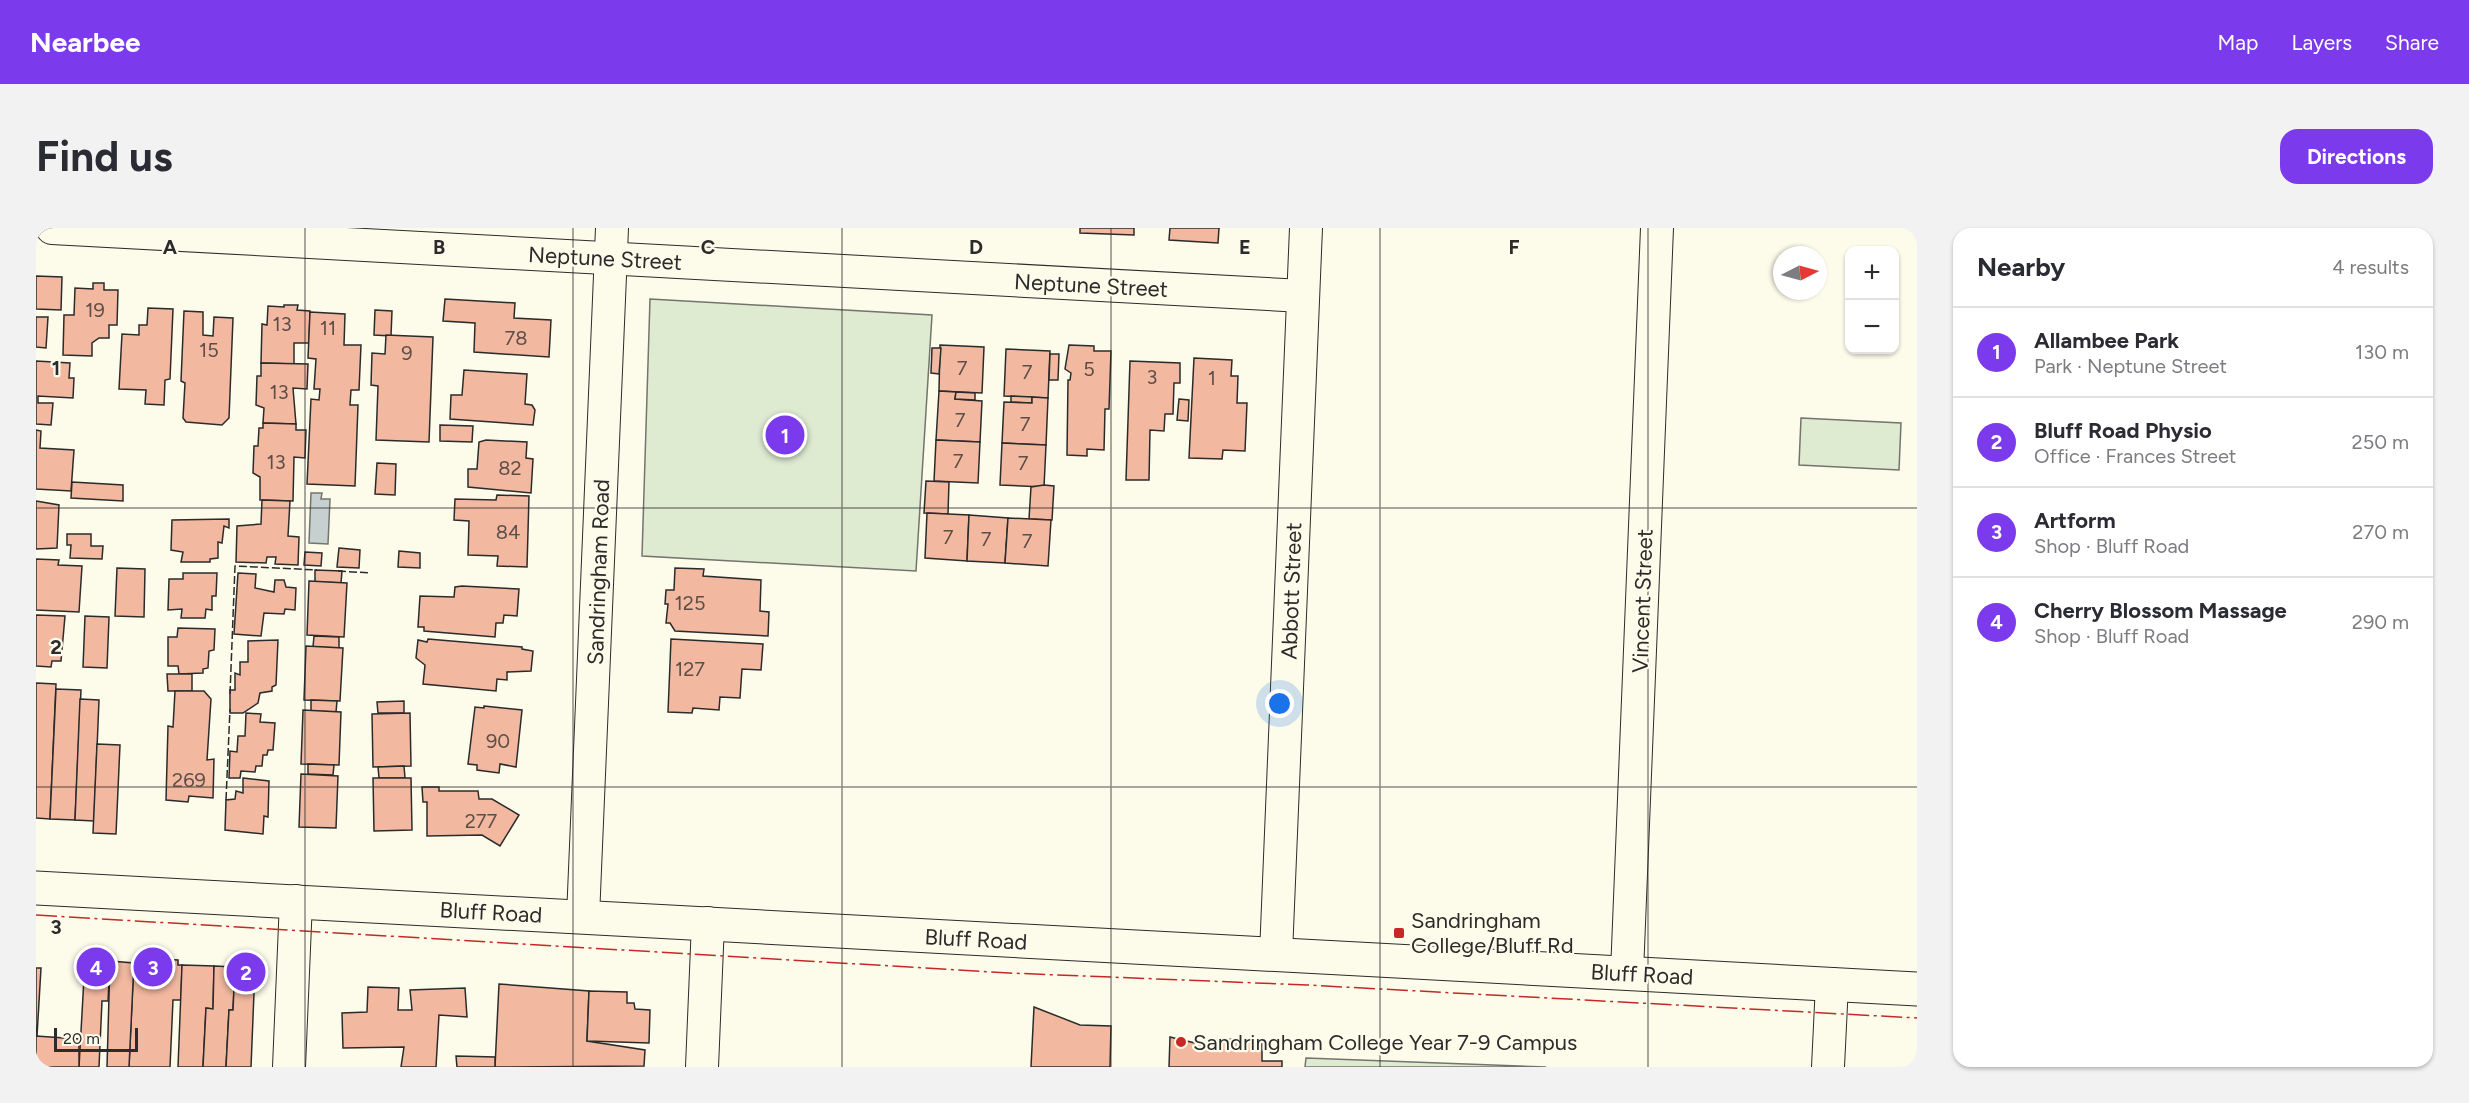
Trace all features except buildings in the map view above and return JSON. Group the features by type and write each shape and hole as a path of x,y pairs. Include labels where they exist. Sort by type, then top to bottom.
{"main road":[{"name":"Bluff Road","path":"36,888 1917,989"}],"street":[{"name":"Neptune Street","path":"52,228 1303,296"},
{"name":"Sandringham Road","path":"583,917 612,228"},
{"name":"Abbott Street","path":"1276,954 1305,228"},
{"name":"Vincent Street","path":"1627,974 1657,228"},
{"path":"290,1067 296,901"},
{"path":"702,1067 708,923"},
{"path":"1828,1067 1832,984"}],"green space":[{"path":"650,299 932,315 916,571 642,556"},
{"path":"1801,418 1901,423 1899,470 1799,465"},
{"path":"1306,1058 1546,1067 1305,1067"}],"shaded area":[{"path":"311,493 322,493 321,499 330,499 328,544 309,543"}],"fence":[{"path":"230,694 235,566 317,570"},
{"path":"338,571 371,573"},
{"path":"226,800 230,709"}],"power":[{"path":"36,915 1009,973 1307,985 1917,1018"}],"place":[{"name":"Allambee Park","path":"785,435"},
{"name":"Sandringham College/Bluff Rd","path":"1399,933"},
{"name":"Cherry Blossom Massage","path":"96,967"},
{"name":"Artform","path":"153,967"},
{"name":"Bluff Road Physio","path":"246,972"},
{"name":"Sandringham College Year 7-9 Campus","path":"1181,1042"}]}
